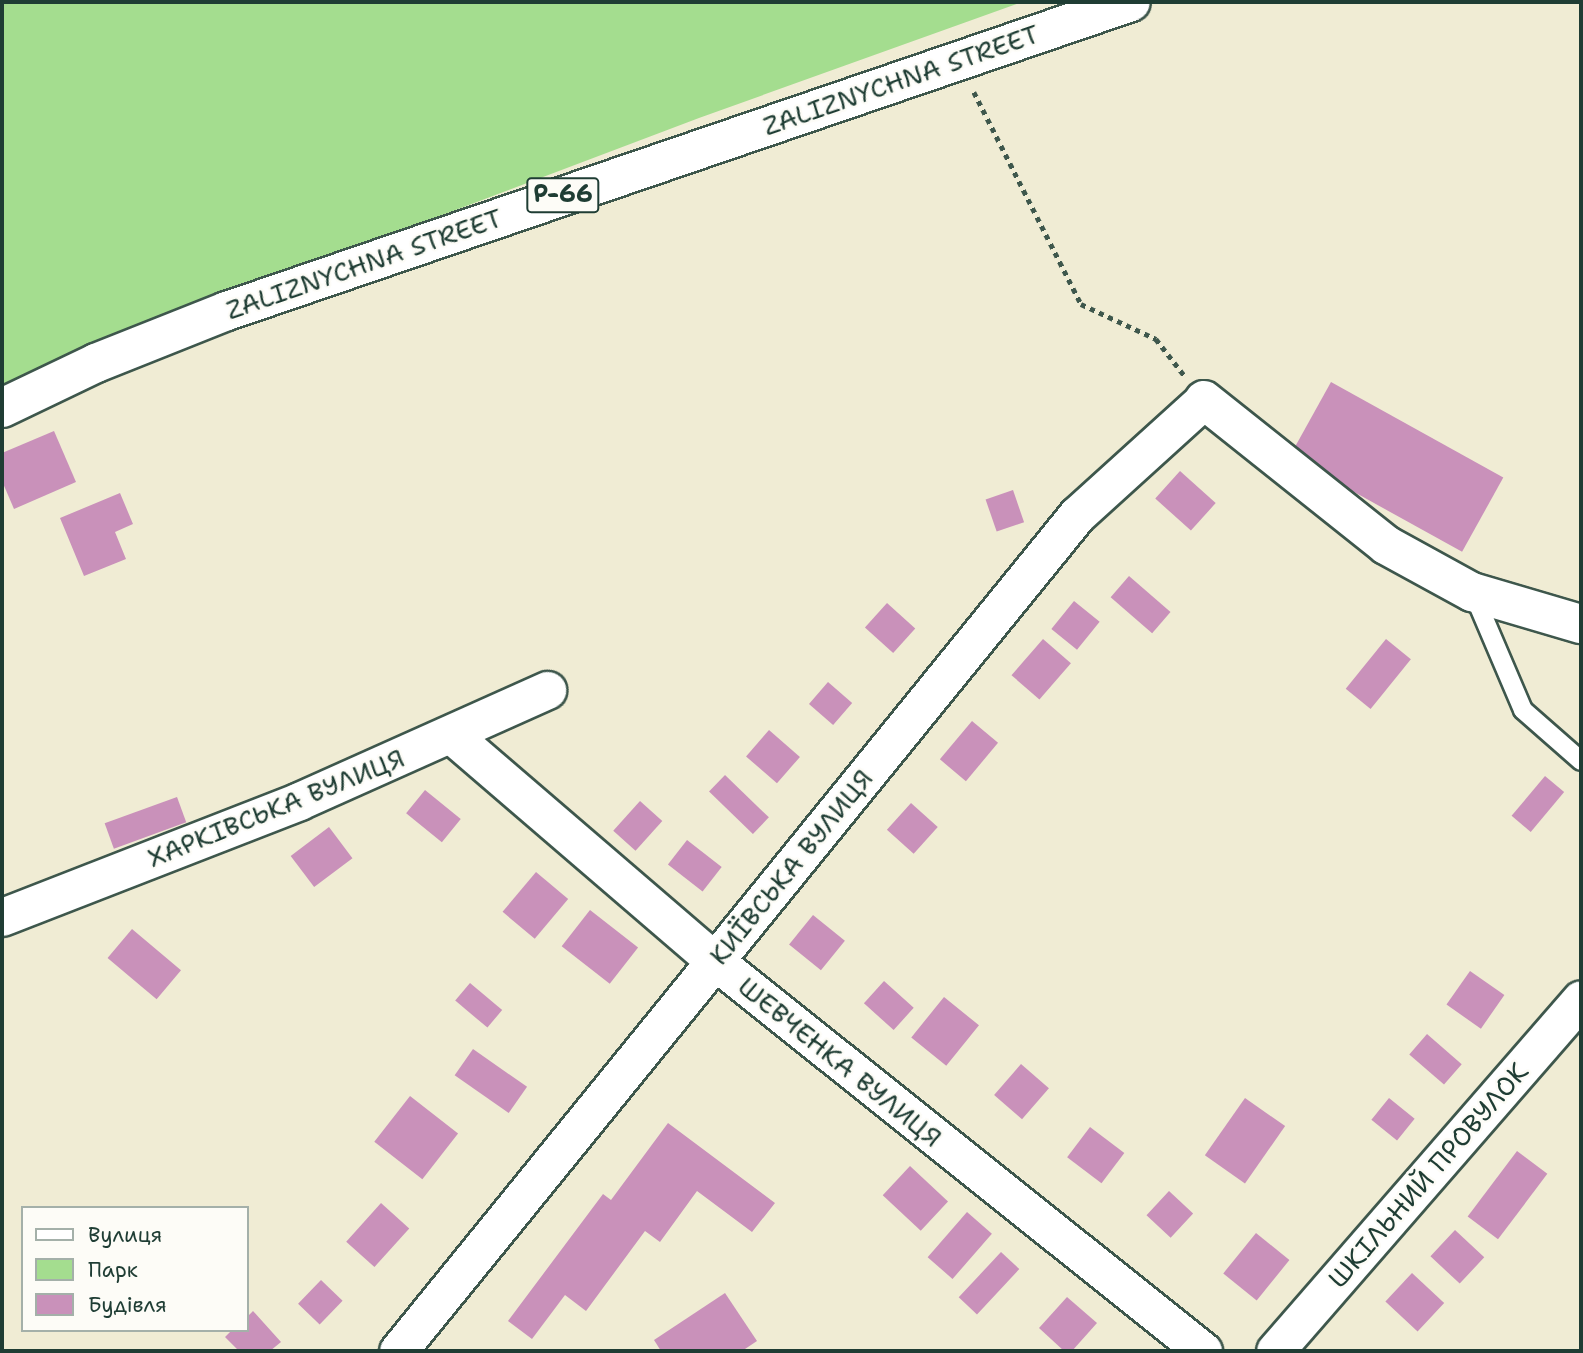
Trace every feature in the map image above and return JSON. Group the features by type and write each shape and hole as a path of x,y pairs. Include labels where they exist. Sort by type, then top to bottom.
{"main road":[{"name":"ZALIZNYCHNA STREET","path":"2,408 96,363 227,310 1131,2"},
{"path":"1204,400 1386,545 1472,592 1581,624"}],"street":[{"name":"КИЇВСЬКА ВУЛИЦЯ","path":"398,1351 1077,515 1204,400"},
{"name":"ХАРКІВСЬКА ВУЛИЦЯ","path":"2,917 453,736 547,690"},
{"name":"ШЕВЧЕНКА ВУЛИЦЯ","path":"453,736 715,961 1203,1351"},
{"name":"ШКІЛЬНИЙ ПРОВУЛОК","path":"1275,1351 1581,999"}],"lane":[{"path":"1472,592 1523,710 1581,761"}],"path":[{"path":"959,60 1081,303 1156,339 1204,400"}],"green space":[{"path":"2,2 1022,2 699,118 339,254 2,393"}],"building":[{"path":"1331,382 1503,478 1462,552 1290,456"},
{"path":"54,431 76,482 14,509 2,481 2,453"},
{"path":"1180,471 1216,503 1191,531 1155,498"},
{"path":"1013,490 1024,522 997,532 986,499"},
{"path":"120,493 133,524 115,532 126,559 84,576 60,518"},
{"path":"1129,576 1171,612 1152,633 1111,597"},
{"path":"1074,601 1100,622 1077,650 1051,629"},
{"path":"887,603 915,628 893,653 865,628"},
{"path":"1043,639 1071,663 1039,700 1012,675"},
{"path":"1386,639 1411,659 1371,709 1346,689"},
{"path":"828,682 852,703 833,725 809,704"},
{"path":"972,721 998,743 966,781 940,759"},
{"path":"769,730 800,757 777,783 746,756"},
{"path":"725,775 769,817 753,834 709,792"},
{"path":"1545,776 1564,792 1531,832 1512,816"},
{"path":"425,790 461,819 442,842 406,813"},
{"path":"177,797 186,822 114,849 105,823"},
{"path":"640,801 662,821 636,851 613,831"},
{"path":"911,803 938,827 914,854 887,830"},
{"path":"329,827 352,858 314,887 291,856"},
{"path":"687,840 722,867 703,892 668,864"},
{"path":"536,872 568,899 535,939 503,912"},
{"path":"590,910 638,948 610,984 562,946"},
{"path":"813,915 845,941 821,970 789,945"},
{"path":"132,929 181,970 157,999 108,958"},
{"path":"1470,971 1504,995 1481,1029 1446,1005"},
{"path":"884,981 914,1008 894,1030 864,1003"},
{"path":"470,983 502,1010 487,1028 455,1001"},
{"path":"944,997 979,1025 946,1066 911,1037"},
{"path":"1427,1034 1462,1064 1444,1085 1409,1054"},
{"path":"473,1049 527,1087 509,1113 455,1075"},
{"path":"1021,1064 1049,1088 1022,1119 994,1095"},
{"path":"410,1096 458,1134 422,1179 374,1142"},
{"path":"1245,1098 1285,1126 1245,1183 1205,1155"},
{"path":"1389,1098 1415,1119 1397,1141 1371,1120"},
{"path":"668,1123 775,1203 752,1232 697,1191 660,1242 645,1231 586,1311 565,1295 532,1339 508,1321 603,1194 611,1200"},
{"path":"1090,1127 1124,1153 1101,1183 1067,1157"},
{"path":"1517,1151 1547,1174 1498,1239 1468,1216"},
{"path":"910,1166 948,1201 921,1231 883,1195"},
{"path":"1169,1191 1193,1214 1171,1238 1146,1215"},
{"path":"381,1203 409,1228 374,1267 346,1242"},
{"path":"967,1212 992,1234 953,1279 928,1257"},
{"path":"1455,1230 1484,1257 1460,1284 1430,1256"},
{"path":"1256,1233 1289,1260 1257,1300 1223,1273"},
{"path":"1001,1252 1019,1269 977,1314 959,1297"},
{"path":"1412,1273 1444,1303 1418,1332 1385,1302"},
{"path":"321,1280 343,1301 320,1325 298,1304"},
{"path":"725,1293 757,1341 742,1351 661,1351 654,1340"},
{"path":"1067,1297 1097,1323 1072,1351 1064,1351 1039,1328"},
{"path":"253,1311 281,1342 270,1351 239,1351 225,1337 230,1332 248,1332 248,1316"}]}
